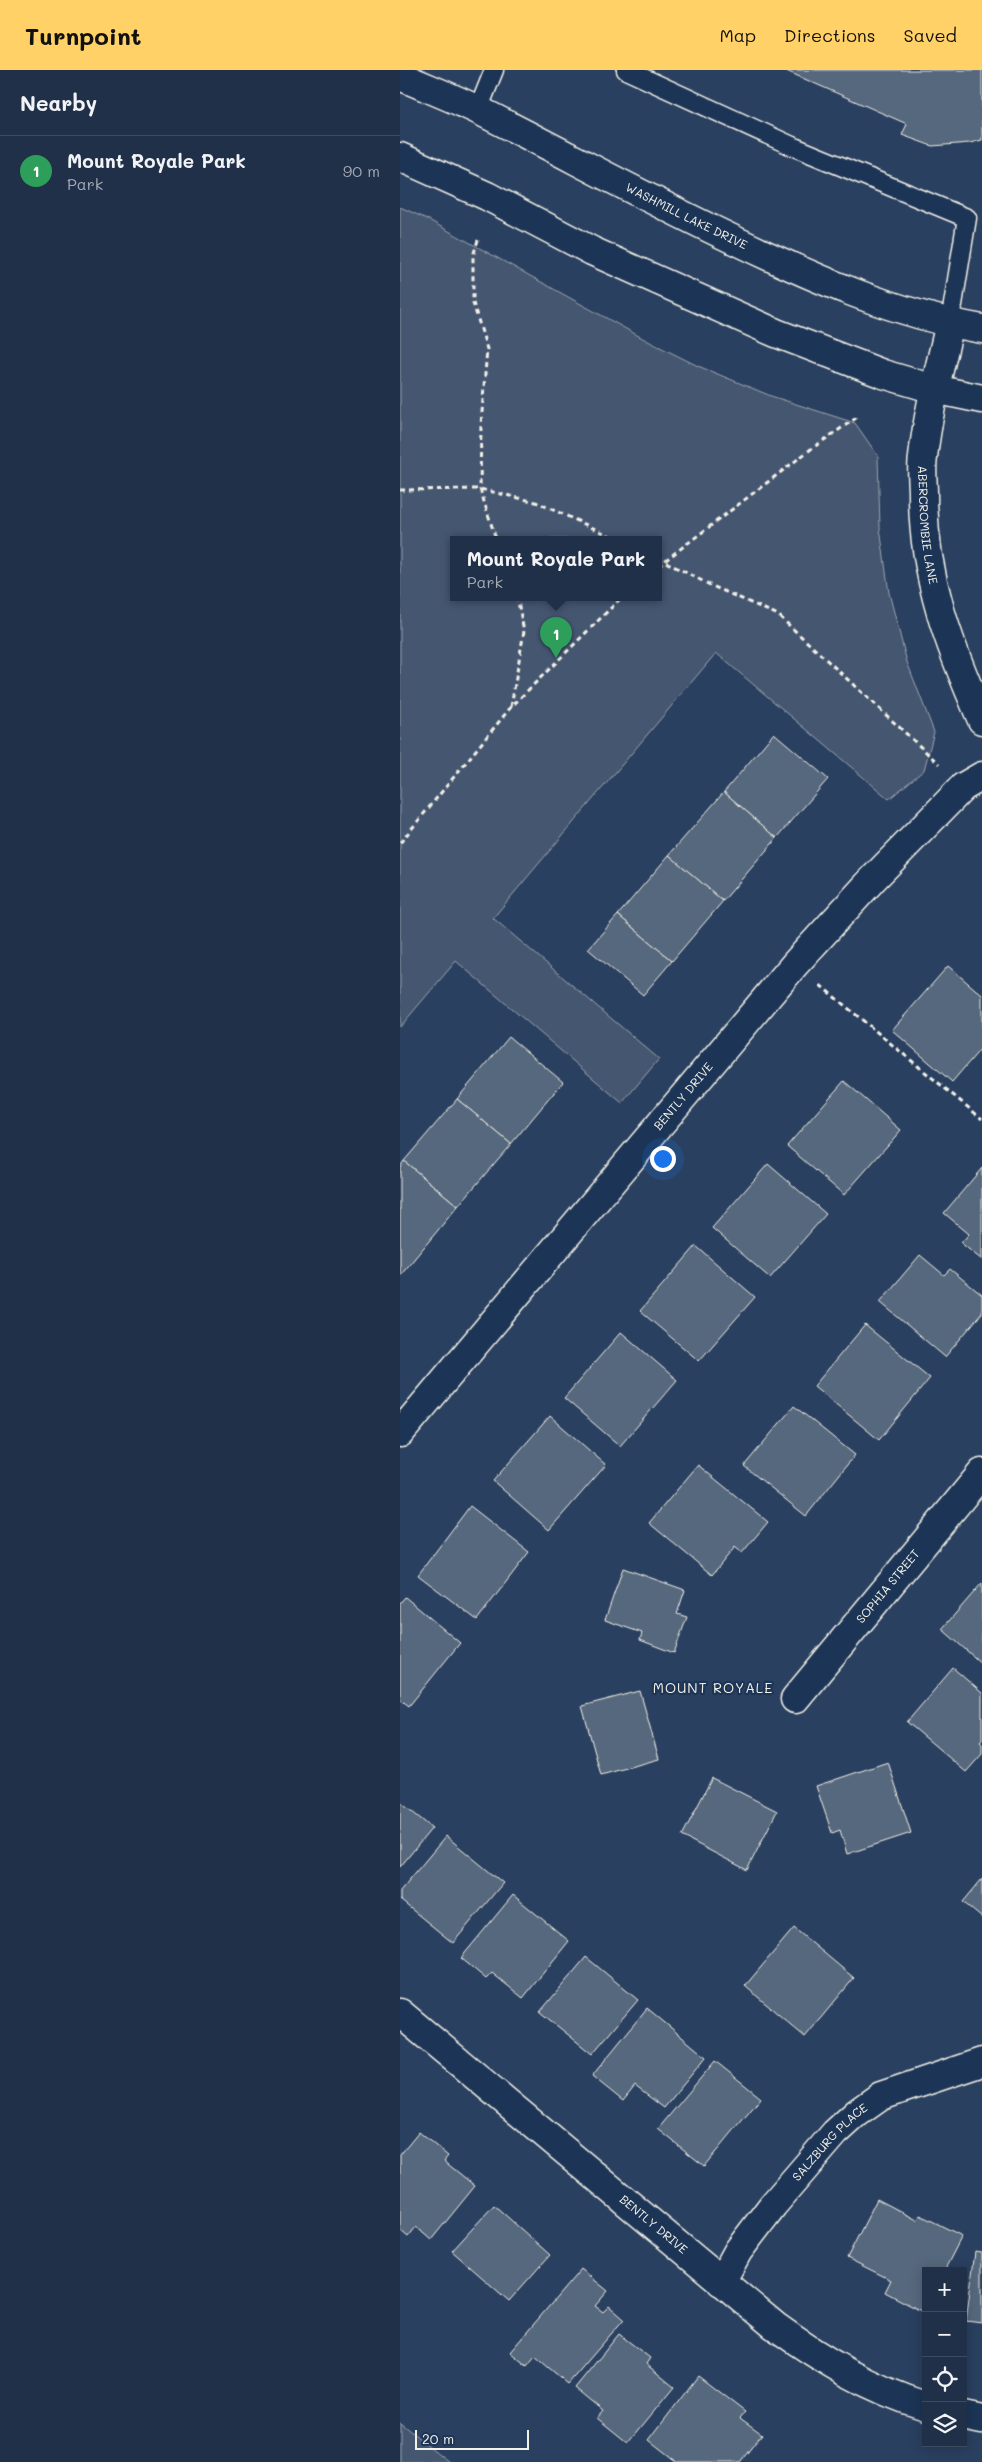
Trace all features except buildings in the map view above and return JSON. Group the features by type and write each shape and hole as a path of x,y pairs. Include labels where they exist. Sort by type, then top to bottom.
{"street":[{"name":"WASHMILL LAKE DRIVE","path":"400,76 478,110 674,212 808,276 880,304 950,323 982,328"},
{"path":"400,157 487,196 592,251 776,333 883,374 934,390 982,399"},
{"name":"ABERCROMBIE LANE","path":"950,323 934,390 922,458 924,534 932,583 960,668 982,720"},
{"name":"BENTLY DRIVE","path":"400,1433 794,964 872,880 973,782"},
{"name":"SOPHIA STREET","path":"795,1699 982,1473"},
{"name":"BENTLY DRIVE","path":"400,2013 721,2282 810,2352 846,2374 884,2392 922,2405"},
{"name":"SALZBURG PLACE","path":"721,2282 738,2251 773,2205 835,2133 857,2113 881,2096 982,2062"},
{"path":"967,2417 982,2420"}],"lane":[{"path":"478,110 494,70"},
{"path":"626,70 792,146 975,219 950,323"}],"path":[{"path":"478,240 473,256 473,303 487,349 481,426 480,489 495,536"},
{"path":"859,416 811,449 664,561 710,585 778,615 973,782"},
{"path":"400,490 480,489 536,502 610,536"},
{"path":"511,707 524,631 518,601"},
{"path":"400,843 511,707 618,601"},
{"path":"794,964 982,1119"}],"shaded area":[{"path":"400,207 427,219 646,340 698,366 771,396 855,423 878,456 880,528 889,593 907,662 934,732 924,770 889,799 716,653 493,918 659,1059 622,1103 456,961 400,1027"},
{"path":"400,2423 449,2462 400,2462"}],"place":[{"name":"Mount Royale Park","path":"556,658"}],"district":[{"name":"MOUNT ROYALE","path":"713,1688"}]}
